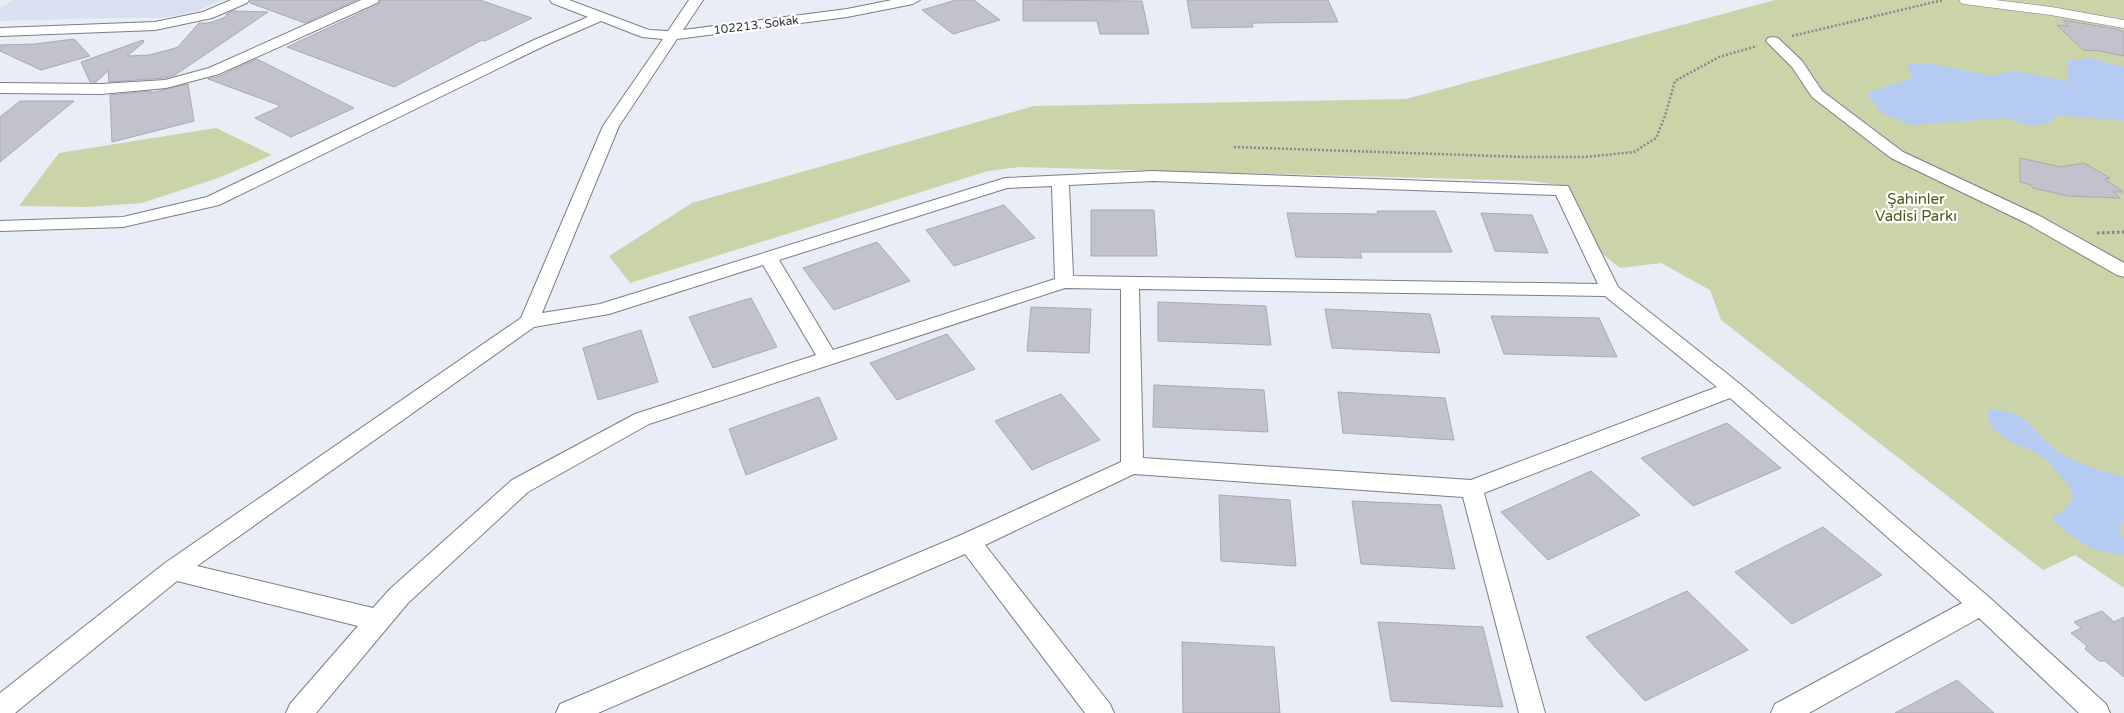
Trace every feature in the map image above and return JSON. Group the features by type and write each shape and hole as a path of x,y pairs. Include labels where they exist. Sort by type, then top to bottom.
{"street":[{"path":"0,32 155,26 207,15 242,0"},
{"path":"0,88 101,89 166,84 214,71 372,0"},
{"name":"102213. Sokak","path":"557,0 647,34 674,35 754,26 913,0"},
{"path":"529,322 611,126 696,0"},
{"path":"0,226 123,222 213,201 539,43 601,16"},
{"path":"1774,41 1797,64 1818,94 1897,155 2032,219 2124,271"},
{"path":"0,709 173,570 529,322 602,310 1005,183 1153,176 1562,190 1610,290 1733,388 1981,605 2098,713"},
{"path":"1060,180 1064,282"},
{"path":"768,258 828,358"},
{"path":"299,713 398,596 520,486 642,419 828,358 1064,282 1610,290"},
{"path":"1130,284 1132,466"},
{"path":"568,713 969,542 1132,466 1472,489 1733,388"},
{"path":"1472,489 1532,713"},
{"path":"969,542 1101,713"},
{"path":"173,570 378,620"},
{"path":"1784,713 1981,605"}],"lane":[{"path":"1964,0 2051,11 2124,24"}],"path":[{"path":"1234,147 1524,157 1585,157 1634,152 1656,138 1665,116 1675,80 1719,57 1774,41 1943,0"}],"shaded area":[{"path":"14,0 223,0 194,12 161,18 0,21 0,8"}],"green space":[{"name":"Şahinler Vadisi Parkı","path":"1775,0 2124,0 2124,588 2075,555 2043,570 1721,320 1710,290 1661,263 1620,268 1599,251 1565,186 1532,181 1020,167 988,171 630,283 609,256 692,203 1034,106 1406,99"},
{"path":"216,128 272,155 221,177 142,203 87,207 19,206 59,153"}],"water":[{"path":"2090,58 2124,67 2124,121 2056,115 2048,124 2028,126 2007,118 1911,125 1881,113 1866,93 1912,78 1907,64 1934,64 1991,76 2013,71 2067,81 2067,60"},
{"path":"1988,410 2014,414 2023,419 2062,454 2085,465 2124,477 2124,520 2119,528 2124,541 2124,555 2093,548 2073,538 2057,524 2051,516 2063,512 2072,499 2069,486 2048,462 2036,453 2007,440 1992,428 1988,419"}],"building":[{"path":"251,0 356,0 305,23 250,3"},
{"path":"381,0 480,0 532,18 485,41 482,40 394,87 287,47 378,5"},
{"path":"956,0 974,0 1000,20 953,34 922,10"},
{"path":"1023,0 1142,1 1149,34 1100,34 1097,21 1023,21"},
{"path":"1187,0 1328,0 1338,22 1252,23 1253,27 1192,28"},
{"path":"233,11 268,12 175,75 165,78 109,82 108,71 96,82 90,82 81,62 143,40 144,42 127,56 149,55 178,47 199,23 209,23 226,17 227,14"},
{"path":"2063,20 2124,32 2124,56 2083,50 2057,25 2068,26"},
{"path":"74,39 90,56 41,70 0,51 0,45 35,44"},
{"path":"257,59 354,108 291,137 255,118 281,106 208,79 220,76"},
{"path":"188,84 194,121 112,142 110,95 151,91 150,93"},
{"path":"20,101 74,101 0,162 0,117"},
{"path":"2020,158 2061,167 2084,163 2110,178 2105,179 2123,192 2113,192 2120,198 2068,196 2033,188 2031,185 2020,182"},
{"path":"1004,205 1035,238 954,266 926,230"},
{"path":"1091,210 1154,210 1157,256 1091,256"},
{"path":"1377,211 1435,211 1452,252 1360,252 1362,258 1296,257 1287,213 1378,214"},
{"path":"1481,213 1532,215 1548,253 1495,251"},
{"path":"877,242 910,281 834,310 803,268"},
{"path":"751,298 777,347 713,368 689,317"},
{"path":"1158,302 1266,306 1271,345 1158,341"},
{"path":"1031,307 1091,309 1089,353 1027,351"},
{"path":"1325,309 1430,314 1440,353 1332,348"},
{"path":"1491,316 1599,318 1617,357 1504,354"},
{"path":"641,330 658,382 598,400 583,348"},
{"path":"947,334 975,369 897,400 870,363"},
{"path":"1154,385 1264,390 1268,432 1153,427"},
{"path":"1338,392 1445,398 1454,440 1343,433"},
{"path":"1061,394 1100,440 1032,470 995,421"},
{"path":"819,397 837,439 746,475 729,429"},
{"path":"1727,423 1781,468 1693,506 1641,458"},
{"path":"1591,471 1640,515 1548,560 1501,512"},
{"path":"1219,495 1290,500 1296,566 1221,561"},
{"path":"1352,501 1441,505 1455,569 1361,564"},
{"path":"1823,527 1882,575 1792,624 1735,572"},
{"path":"1687,591 1748,650 1645,701 1586,637"},
{"path":"2102,611 2114,622 2124,617 2124,677 2105,661 2099,661 2085,649 2087,646 2071,633 2081,628 2074,622"},
{"path":"1378,622 1483,627 1503,707 1391,701"},
{"path":"1182,642 1274,647 1280,713 1183,713"},
{"path":"1957,680 1994,713 1895,713"}]}
